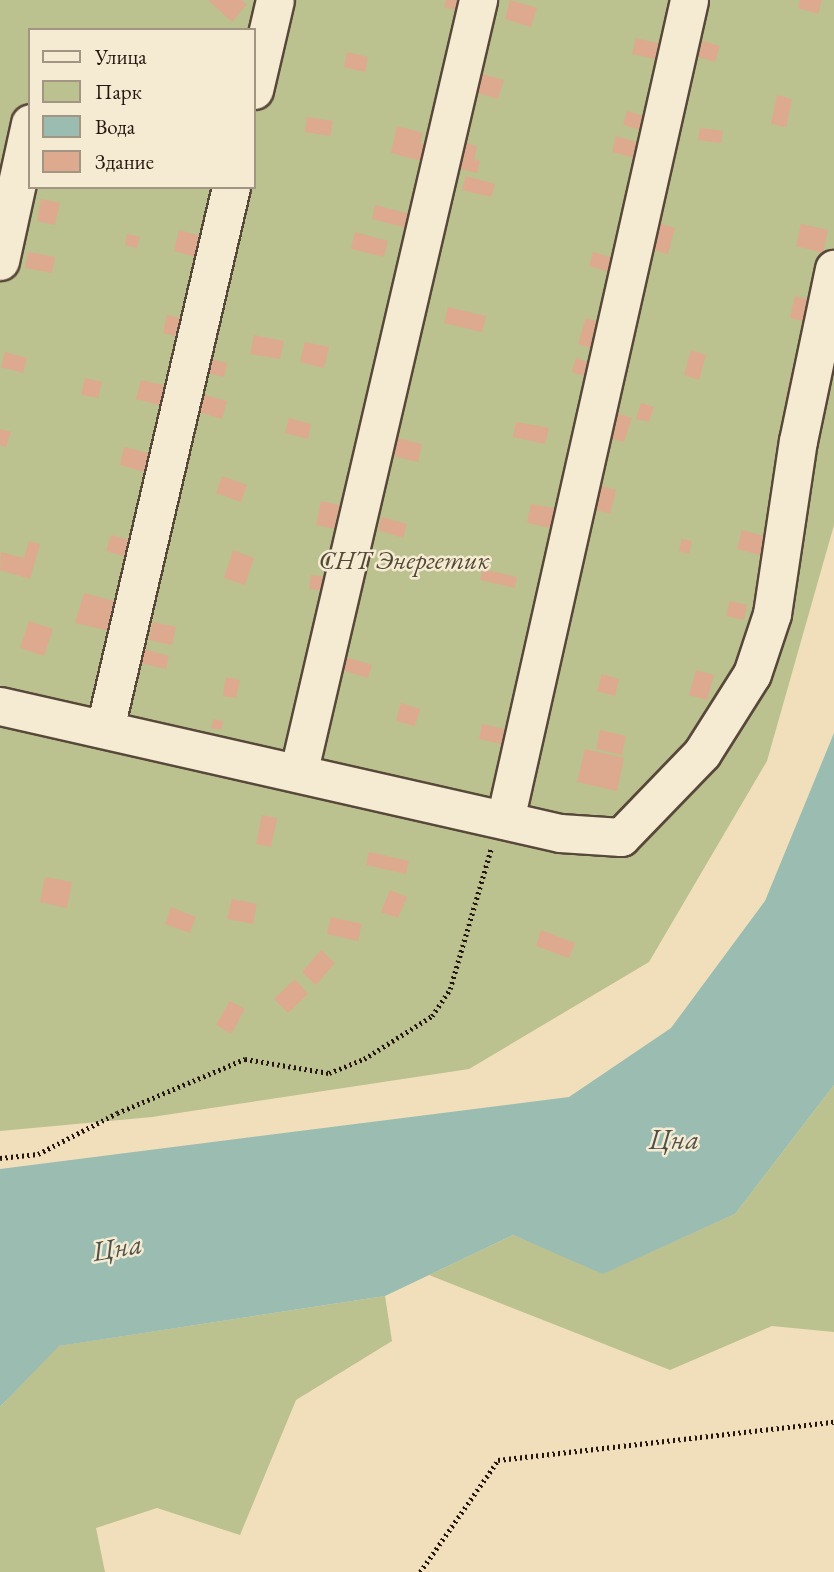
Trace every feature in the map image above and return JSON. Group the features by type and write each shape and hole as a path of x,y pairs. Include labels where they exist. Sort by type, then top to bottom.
{"lane":[{"path":"256,81 275,0"},
{"path":"299,770 478,0"},
{"path":"505,820 689,0"},
{"path":"0,261 28,132"},
{"path":"105,728 231,189"},
{"path":"0,706 299,770 560,833 621,837 702,753 752,674 772,614 798,441 834,269"}],"path":[{"path":"0,1158 38,1154 117,1113 245,1059 329,1073 365,1059 432,1016 450,989 492,845 505,820"},
{"path":"419,1572 498,1460 834,1422"}],"green space":[{"name":"СНТ Энергетик","path":"0,0 834,0 834,525 767,761 649,962 469,1069 152,1117 0,1131"},
{"path":"834,1085 834,1332 772,1326 670,1370 429,1275 513,1235 604,1273 735,1214"},
{"path":"385,1296 392,1341 296,1400 240,1535 157,1508 96,1528 105,1572 0,1572 0,1407 58,1346"}],"water":[{"name":"Цна","path":"834,733 834,1085 735,1214 603,1274 513,1235 385,1296 59,1346 0,1407 0,1169 569,1097 671,1028 765,901"}],"building":[{"path":"208,0 241,0 247,4 232,22"},
{"path":"446,0 463,0 460,11 444,7"},
{"path":"510,0 537,8 531,27 505,19"},
{"path":"800,0 822,0 818,14 798,8"},
{"path":"636,38 671,46 668,62 632,54"},
{"path":"703,41 720,46 715,62 698,57"},
{"path":"347,52 368,57 365,72 344,67"},
{"path":"479,73 504,80 498,99 474,92"},
{"path":"777,95 792,99 786,127 771,124"},
{"path":"627,111 652,118 648,132 623,125"},
{"path":"307,117 333,121 330,136 305,132"},
{"path":"397,126 423,133 420,143 437,147 433,164 391,153"},
{"path":"700,128 723,131 721,143 698,140"},
{"path":"616,136 640,143 635,158 612,152"},
{"path":"463,142 477,146 474,159 480,161 477,173 457,168"},
{"path":"466,176 495,184 491,197 462,190"},
{"path":"41,199 60,203 55,225 37,221"},
{"path":"375,205 414,215 411,229 372,219"},
{"path":"652,221 675,228 668,254 644,247"},
{"path":"801,224 828,230 823,253 796,246"},
{"path":"179,230 205,237 200,258 174,251"},
{"path":"355,232 388,241 384,257 351,249"},
{"path":"127,234 140,237 137,248 125,245"},
{"path":"28,252 55,257 52,273 25,268"},
{"path":"593,252 617,259 613,273 589,266"},
{"path":"795,296 817,302 811,323 790,318"},
{"path":"448,307 486,316 482,332 444,323"},
{"path":"167,315 193,321 189,339 163,333"},
{"path":"586,318 607,324 600,351 578,344"},
{"path":"254,335 284,341 280,359 250,354"},
{"path":"305,342 329,347 324,368 300,362"},
{"path":"691,350 706,355 699,380 684,375"},
{"path":"5,352 27,358 23,373 1,367"},
{"path":"206,358 227,363 224,377 202,372"},
{"path":"576,358 596,365 592,379 572,372"},
{"path":"791,374 806,377 801,402 785,399"},
{"path":"85,378 102,382 98,398 81,395"},
{"path":"141,380 176,388 171,408 136,399"},
{"path":"202,394 227,401 222,419 198,412"},
{"path":"641,403 654,407 649,422 636,419"},
{"path":"613,412 632,418 624,442 606,437"},
{"path":"289,418 311,424 308,439 285,433"},
{"path":"516,422 549,428 545,444 513,437"},
{"path":"0,429 11,432 6,447 0,445"},
{"path":"394,437 422,444 418,462 389,455"},
{"path":"124,447 152,454 148,473 120,465"},
{"path":"222,476 247,485 241,502 216,493"},
{"path":"594,484 616,490 610,514 587,507"},
{"path":"321,501 340,505 335,529 316,525"},
{"path":"531,504 560,509 556,529 527,523"},
{"path":"382,517 407,524 403,538 378,530"},
{"path":"742,530 769,537 764,556 737,549"},
{"path":"111,535 143,544 138,560 106,551"},
{"path":"682,539 692,541 689,554 679,551"},
{"path":"29,541 40,544 30,579 0,570 1,552 24,558"},
{"path":"233,550 254,558 245,585 224,578"},
{"path":"483,569 517,577 515,588 480,580"},
{"path":"311,575 333,578 331,592 309,589"},
{"path":"84,593 121,603 114,632 75,623"},
{"path":"730,601 747,605 744,620 726,616"},
{"path":"29,621 53,629 44,656 20,648"},
{"path":"153,622 176,627 172,645 149,640"},
{"path":"144,649 169,656 166,669 141,663"},
{"path":"346,657 372,665 368,678 342,670"},
{"path":"696,670 714,675 707,700 689,695"},
{"path":"602,674 619,679 615,696 597,691"},
{"path":"226,677 240,680 236,698 223,696"},
{"path":"401,703 420,709 415,726 396,721"},
{"path":"213,719 223,721 221,730 211,728"},
{"path":"482,724 509,730 505,745 479,739"},
{"path":"600,730 626,736 622,755 596,749"},
{"path":"585,749 624,758 617,791 577,782"},
{"path":"262,815 277,818 271,847 256,844"},
{"path":"369,852 409,861 406,874 366,865"},
{"path":"45,877 72,882 67,908 40,902"},
{"path":"390,890 407,897 398,918 381,912"},
{"path":"232,899 257,904 253,924 227,919"},
{"path":"171,907 196,917 190,933 165,924"},
{"path":"331,917 362,924 358,941 327,934"},
{"path":"541,930 575,943 569,958 536,946"},
{"path":"321,950 335,963 316,985 302,972"},
{"path":"295,979 308,994 288,1013 274,999"},
{"path":"230,1001 245,1009 231,1034 216,1025"}]}
